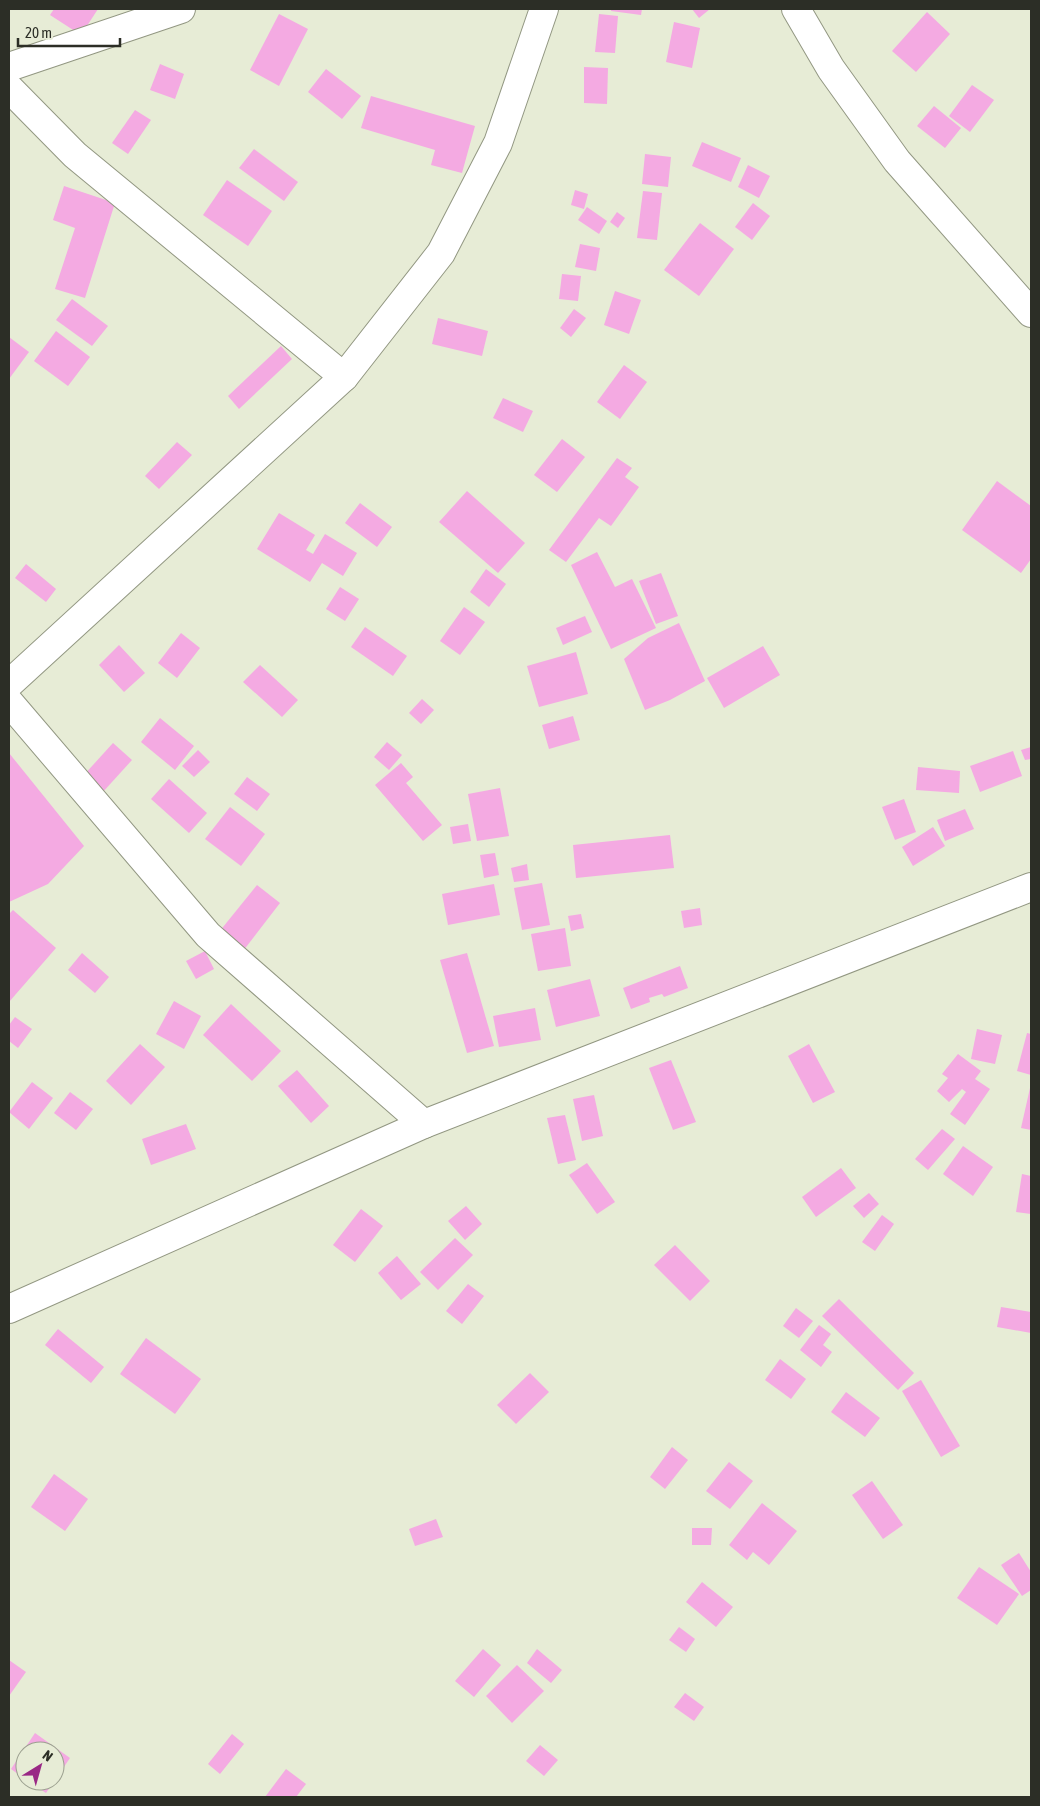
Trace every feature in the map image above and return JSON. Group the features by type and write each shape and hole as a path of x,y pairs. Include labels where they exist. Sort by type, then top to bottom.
{"street":[{"path":"9,67 181,9"},
{"path":"9,684 344,377 441,253 498,142 544,9"},
{"path":"796,9 831,69 897,161 1031,313"},
{"path":"9,88 75,155 344,377"},
{"path":"9,702 208,935 424,1124"},
{"path":"9,1309 424,1124 922,932 1031,887"}],"building":[{"path":"54,9 98,9 81,35 50,15"},
{"path":"611,9 642,9 641,15 611,11"},
{"path":"692,9 710,9 699,18"},
{"path":"927,12 950,34 916,72 892,51"},
{"path":"279,14 308,29 279,86 250,70"},
{"path":"599,14 618,16 615,53 595,52"},
{"path":"674,22 700,28 692,68 666,62"},
{"path":"160,64 184,74 175,99 150,90"},
{"path":"584,67 608,68 607,104 584,103"},
{"path":"326,69 361,96 342,119 308,92"},
{"path":"972,85 994,100 970,132 949,116"},
{"path":"371,96 475,126 462,173 431,165 435,150 361,128"},
{"path":"934,106 961,128 945,148 917,126"},
{"path":"135,110 151,120 128,154 112,143"},
{"path":"702,142 741,158 731,182 692,166"},
{"path":"254,149 298,182 284,201 239,168"},
{"path":"645,154 671,157 668,187 642,184"},
{"path":"748,165 770,176 759,198 738,187"},
{"path":"227,180 272,211 248,246 203,215"},
{"path":"64,186 115,203 85,298 55,289 75,228 53,220"},
{"path":"575,190 588,194 584,209 571,205"},
{"path":"643,191 662,193 657,240 637,238"},
{"path":"753,203 770,216 752,240 735,227"},
{"path":"587,207 607,221 599,234 578,220"},
{"path":"617,212 625,218 618,228 610,222"},
{"path":"700,223 734,249 699,296 664,270"},
{"path":"580,244 600,248 596,271 575,267"},
{"path":"562,274 581,276 578,301 559,299"},
{"path":"615,291 641,300 629,334 604,325"},
{"path":"72,299 108,326 92,346 56,320"},
{"path":"574,309 586,318 571,337 560,328"},
{"path":"438,318 488,331 482,356 432,344"},
{"path":"56,331 90,357 68,386 34,361"},
{"path":"9,337 29,352 9,379"},
{"path":"281,346 292,359 239,409 228,396"},
{"path":"624,365 647,382 620,419 597,402"},
{"path":"503,398 533,411 523,432 493,418"},
{"path":"562,439 585,457 557,492 534,475"},
{"path":"177,442 192,455 159,489 145,476"},
{"path":"617,458 632,468 625,477 639,487 611,526 599,518 566,562 549,550"},
{"path":"997,481 1031,506 1031,559 1021,573 962,530"},
{"path":"467,491 525,543 498,573 439,522"},
{"path":"360,503 392,527 377,547 345,523"},
{"path":"279,513 315,535 306,550 313,554 325,534 357,553 343,576 322,563 310,582 257,549"},
{"path":"597,552 615,587 632,579 656,628 611,649 571,565"},
{"path":"26,564 56,589 46,602 15,578"},
{"path":"486,569 506,584 489,607 470,592"},
{"path":"661,573 678,616 656,624 639,581"},
{"path":"340,587 359,599 345,621 326,609"},
{"path":"464,607 485,622 460,655 440,641"},
{"path":"585,616 592,632 563,645 556,628"},
{"path":"679,623 705,681 670,700 645,710 624,659 648,638"},
{"path":"365,627 407,656 393,676 351,647"},
{"path":"181,633 200,648 177,678 158,663"},
{"path":"119,645 145,673 124,692 99,665"},
{"path":"763,646 780,675 724,708 707,678"},
{"path":"576,652 588,694 539,707 527,666"},
{"path":"260,665 298,700 282,717 243,682"},
{"path":"422,699 434,710 421,724 409,713"},
{"path":"573,716 580,740 549,749 542,725"},
{"path":"160,718 194,746 175,770 141,742"},
{"path":"387,742 402,755 389,770 374,757"},
{"path":"113,743 132,760 102,793 83,776"},
{"path":"1031,747 1031,759 1025,760 1021,750"},
{"path":"198,750 210,762 194,777 182,766"},
{"path":"1013,751 1022,776 980,792 970,766"},
{"path":"9,753 84,846 48,884 9,902"},
{"path":"401,763 413,777 406,783 442,825 423,841 375,785"},
{"path":"918,767 960,771 959,793 916,790"},
{"path":"247,777 270,794 257,811 234,794"},
{"path":"169,779 207,813 189,833 151,799"},
{"path":"500,788 509,836 477,841 468,794"},
{"path":"904,799 916,832 895,840 882,807"},
{"path":"230,807 265,834 241,866 205,839"},
{"path":"965,809 974,829 945,841 937,820"},
{"path":"468,824 471,841 453,844 450,827"},
{"path":"933,827 945,846 913,866 902,847"},
{"path":"670,835 674,868 576,878 573,845"},
{"path":"495,853 499,875 484,878 480,855"},
{"path":"527,864 529,880 514,882 511,868"},
{"path":"542,883 550,925 522,930 514,888"},
{"path":"494,884 500,915 448,925 442,894"},
{"path":"257,885 280,903 243,951 219,932"},
{"path":"700,908 702,925 684,928 681,911"},
{"path":"13,910 56,948 9,1002 9,914"},
{"path":"581,914 584,928 571,931 568,916"},
{"path":"565,928 571,966 538,971 531,934"},
{"path":"205,951 214,969 196,979 186,961"},
{"path":"82,953 109,977 95,993 68,970"},
{"path":"467,953 494,1046 467,1053 440,960"},
{"path":"680,966 688,988 664,997 662,994 649,998 650,1002 631,1009 623,988"},
{"path":"590,979 600,1016 556,1027 547,990"},
{"path":"174,1001 201,1016 184,1049 156,1034"},
{"path":"231,1004 281,1051 252,1081 203,1035"},
{"path":"535,1008 541,1040 499,1047 493,1016"},
{"path":"15,1017 32,1029 18,1048 9,1041 9,1025"},
{"path":"977,1029 1002,1035 995,1064 971,1059"},
{"path":"1027,1033 1031,1034 1031,1075 1017,1071"},
{"path":"140,1044 165,1067 131,1105 106,1081"},
{"path":"809,1044 835,1092 813,1103 788,1056"},
{"path":"958,1054 981,1071 975,1079 990,1089 965,1125 950,1114 966,1092 962,1089 949,1102 937,1091 948,1078 942,1074"},
{"path":"671,1060 696,1122 673,1130 649,1068"},
{"path":"297,1070 329,1106 311,1123 278,1086"},
{"path":"32,1082 53,1098 29,1129 9,1112"},
{"path":"1031,1089 1031,1130 1021,1128"},
{"path":"70,1092 93,1109 76,1130 54,1113"},
{"path":"594,1095 603,1136 582,1141 573,1099"},
{"path":"565,1115 576,1160 558,1164 547,1118"},
{"path":"186,1124 196,1149 151,1165 142,1139"},
{"path":"942,1129 955,1139 928,1170 915,1159"},
{"path":"963,1146 993,1167 973,1196 943,1174"},
{"path":"587,1163 615,1202 597,1214 569,1175"},
{"path":"841,1168 856,1188 816,1217 802,1197"},
{"path":"1022,1174 1031,1176 1031,1214 1016,1212"},
{"path":"869,1193 879,1204 864,1218 853,1206"},
{"path":"466,1206 482,1224 465,1240 448,1221"},
{"path":"361,1209 383,1226 355,1262 333,1245"},
{"path":"882,1215 894,1224 875,1251 862,1242"},
{"path":"455,1238 473,1255 438,1290 420,1272"},
{"path":"675,1245 710,1281 690,1301 654,1265"},
{"path":"397,1256 421,1284 401,1300 378,1273"},
{"path":"468,1284 484,1296 462,1324 446,1311"},
{"path":"839,1299 914,1373 898,1390 822,1316"},
{"path":"1001,1307 1031,1312 1031,1333 997,1327"},
{"path":"796,1308 813,1321 799,1338 783,1326"},
{"path":"819,1325 831,1334 823,1345 832,1352 821,1367 800,1350"},
{"path":"58,1329 104,1367 91,1383 45,1345"},
{"path":"146,1338 201,1379 175,1414 120,1374"},
{"path":"780,1359 806,1379 791,1399 765,1380"},
{"path":"530,1373 549,1392 516,1424 497,1405"},
{"path":"921,1380 960,1446 941,1457 902,1391"},
{"path":"846,1392 880,1418 865,1437 831,1412"},
{"path":"672,1447 688,1460 665,1489 650,1477"},
{"path":"729,1462 753,1481 730,1509 706,1491"},
{"path":"54,1474 88,1499 65,1531 31,1507"},
{"path":"872,1481 903,1525 883,1539 852,1495"},
{"path":"762,1503 797,1531 769,1565 753,1552 747,1560 729,1545"},
{"path":"436,1519 443,1537 415,1546 409,1529"},
{"path":"692,1528 712,1528 711,1545 692,1545"},
{"path":"1019,1553 1031,1572 1031,1590 1022,1596 1001,1565"},
{"path":"979,1567 1019,1594 997,1625 957,1598"},
{"path":"702,1582 733,1607 716,1627 686,1602"},
{"path":"679,1627 695,1639 686,1652 669,1640"},
{"path":"483,1649 501,1665 474,1697 455,1681"},
{"path":"537,1649 562,1670 551,1683 527,1663"},
{"path":"9,1660 26,1672 9,1696"},
{"path":"517,1665 544,1691 512,1723 486,1696"},
{"path":"685,1693 704,1707 694,1721 674,1707"},
{"path":"35,1733 46,1741 30,1741"},
{"path":"232,1734 244,1744 220,1774 208,1764"},
{"path":"540,1745 558,1760 544,1776 526,1761"},
{"path":"65,1754 70,1758 65,1765"},
{"path":"15,1763 15,1772 11,1769"},
{"path":"286,1769 306,1784 296,1797 265,1797"}]}
